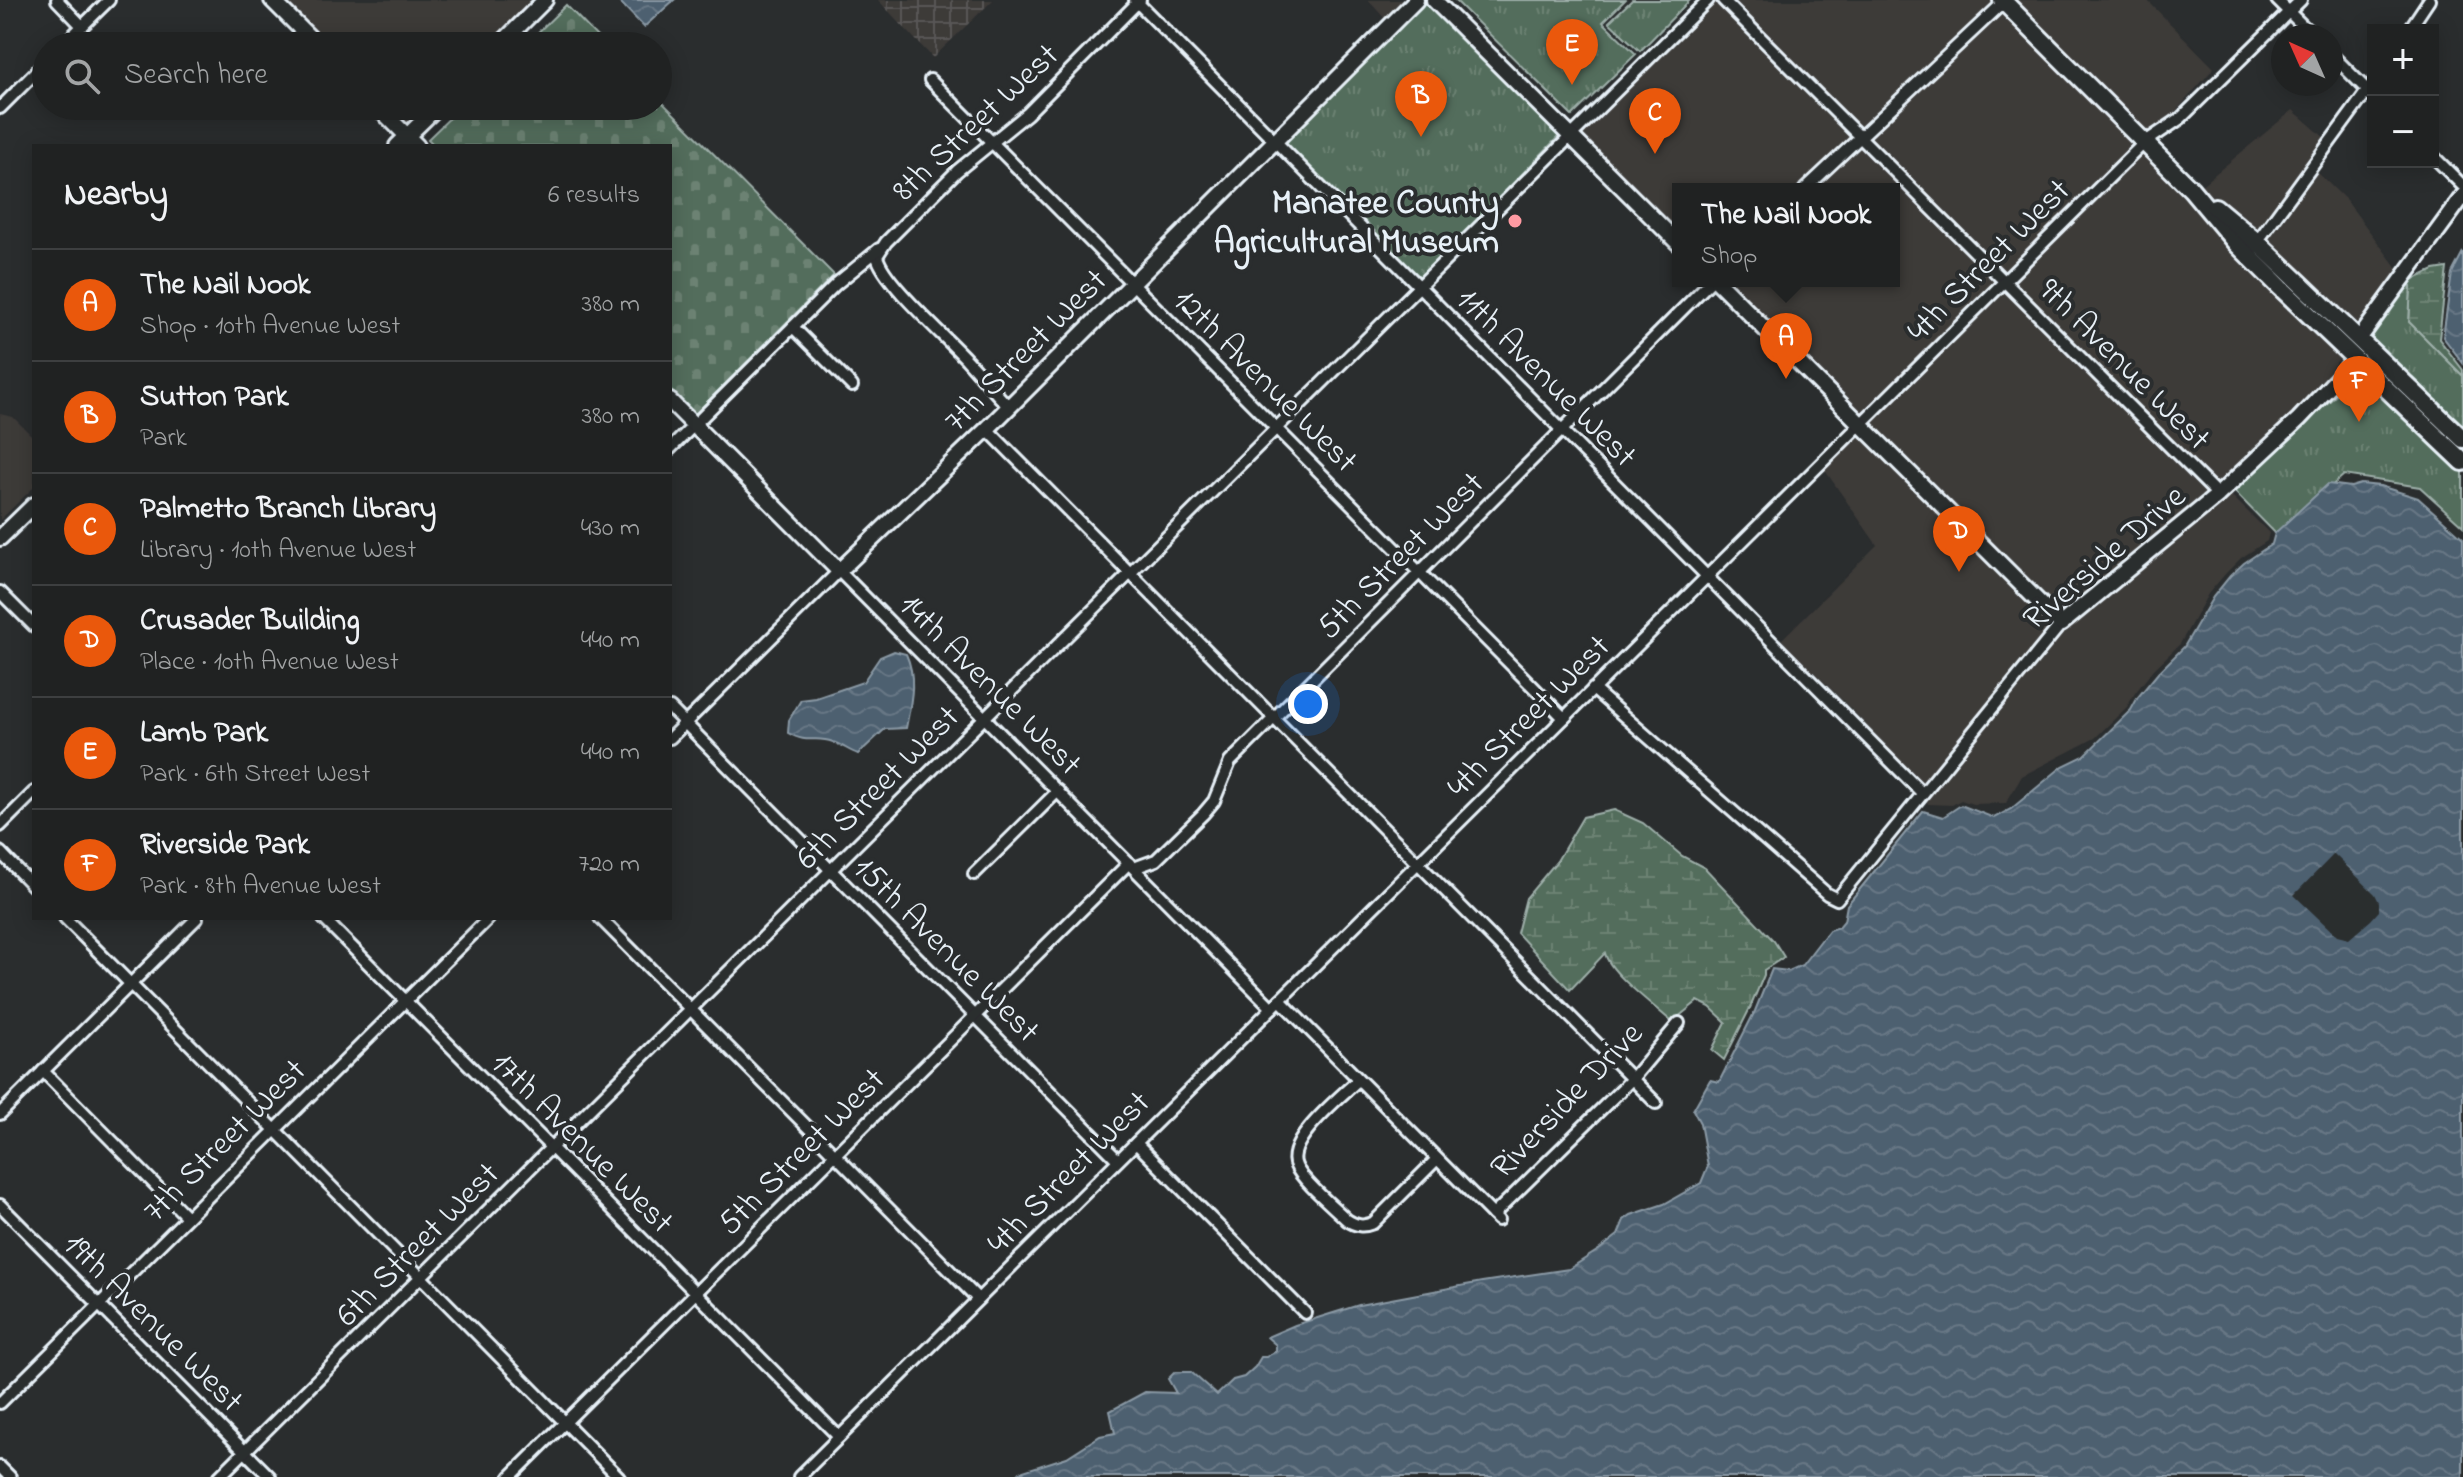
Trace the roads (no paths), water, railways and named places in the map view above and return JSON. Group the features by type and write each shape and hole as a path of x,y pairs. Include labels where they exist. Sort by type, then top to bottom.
{"main road":[{"path":"2004,1 2252,248 2359,339 2463,439"},
{"path":"2252,248 2281,288 2463,462"},
{"path":"2281,288 2309,306 2342,337 2359,339"},
{"path":"2355,360 2366,360 2377,366 2463,446"}],"street":[{"path":"57,0 82,26"},
{"path":"76,32 109,0"},
{"path":"272,0 304,32"},
{"path":"513,32 545,0"},
{"name":"7th Street West","path":"672,736 987,429 1416,0"},
{"path":"1434,0 1672,237"},
{"name":"6th Street West","path":"219,1477 1708,0"},
{"name":"9th Avenue West","path":"1723,0 2218,495"},
{"path":"2277,0 2301,24"},
{"name":"4th Street West","path":"799,1477 2144,143 2181,118 2301,0"},
{"path":"2413,24 2429,0"},
{"name":"11th Avenue West","path":"1137,1 1922,793"},
{"name":"8th Street West","path":"672,447 836,284 879,250 957,171 1027,114 1137,1"},
{"path":"1811,183 2004,1"},
{"path":"2343,65 2367,86"},
{"path":"0,108 32,76"},
{"name":"12th Avenue West","path":"930,80 1564,718"},
{"path":"2252,248 2367,95"},
{"path":"388,120 407,143 426,120"},
{"path":"2439,162 2463,186"},
{"path":"2359,339 2463,196"},
{"path":"879,250 879,266 886,275 1009,407"},
{"name":"5th Street West","path":"510,1477 975,1016 1132,866 1156,860 1203,814 1214,801 1230,762 1708,287"},
{"path":"1720,287 2061,624"},
{"path":"793,327 852,386"},
{"name":"Riverside Drive","path":"1593,689 1827,894 1837,899 2061,624 2218,495 2299,419 2355,360"},
{"name":"14th Avenue West","path":"672,403 1132,866 1358,1080 1496,1218"},
{"path":"987,429 1656,1103"},
{"path":"0,538 32,507"},
{"path":"0,592 32,624"},
{"name":"15th Avenue West","path":"672,710 1118,1160"},
{"path":"974,874 1058,791"},
{"path":"0,826 32,794"},
{"path":"0,852 32,885"},
{"path":"67,920 619,1477"},
{"path":"0,1114 195,920"},
{"name":"17th Avenue West","path":"325,920 839,1437"},
{"name":"7th Street West","path":"0,1403 487,920"},
{"path":"602,920 978,1299"},
{"name":"Riverside Drive","path":"1496,1218 1632,1079 1679,1023"},
{"path":"43,1071 187,1217"},
{"path":"1358,1080 1299,1140 1293,1155 1298,1171 1347,1220 1365,1226 1373,1223 1437,1159"},
{"path":"1136,1143 1305,1313"},
{"name":"19th Avenue West","path":"0,1205 270,1477"},
{"path":"0,1467 10,1477"}],"water":[{"path":"618,0 674,0 644,27"},
{"path":"2463,252 2463,363 2443,337 2452,273"},
{"path":"2328,484 2380,486 2418,498 2463,538 2463,1477 1016,1477 1020,1472 1067,1457 1100,1436 1115,1433 1110,1411 1145,1392 1176,1393 1168,1379 1175,1372 1191,1372 1217,1395 1233,1380 1244,1377 1261,1357 1276,1351 1276,1345 1267,1337 1295,1325 1359,1305 1569,1269 1618,1235 1624,1220 1631,1215 1664,1204 1701,1183 1708,1166 1700,1123 1693,1110 1710,1080 1719,1082 1755,1011 1772,969 1789,971 1802,965 1829,930 1839,927 1844,921 1847,905 1923,811 1943,817 1961,805 1994,818 2011,809 2063,766 2084,756 2131,710 2158,673 2184,647 2213,597 2230,576 2272,544 2275,533"},
{"path":"894,651 906,654 911,672 912,690 906,728 885,729 858,754 833,742 788,733 789,720 801,700 863,682 880,657"}],"place":[{"name":"Lamb Park","path":"1572,85"},
{"name":"Sutton Park","path":"1421,137"},
{"name":"Palmetto Branch Library","path":"1655,154"},
{"name":"Manatee County Agricultural Museum","path":"1515,221"},
{"name":"The Nail Nook","path":"1786,379"},
{"name":"Riverside Park","path":"2359,422"},
{"name":"Crusader Building","path":"1959,572"}]}
